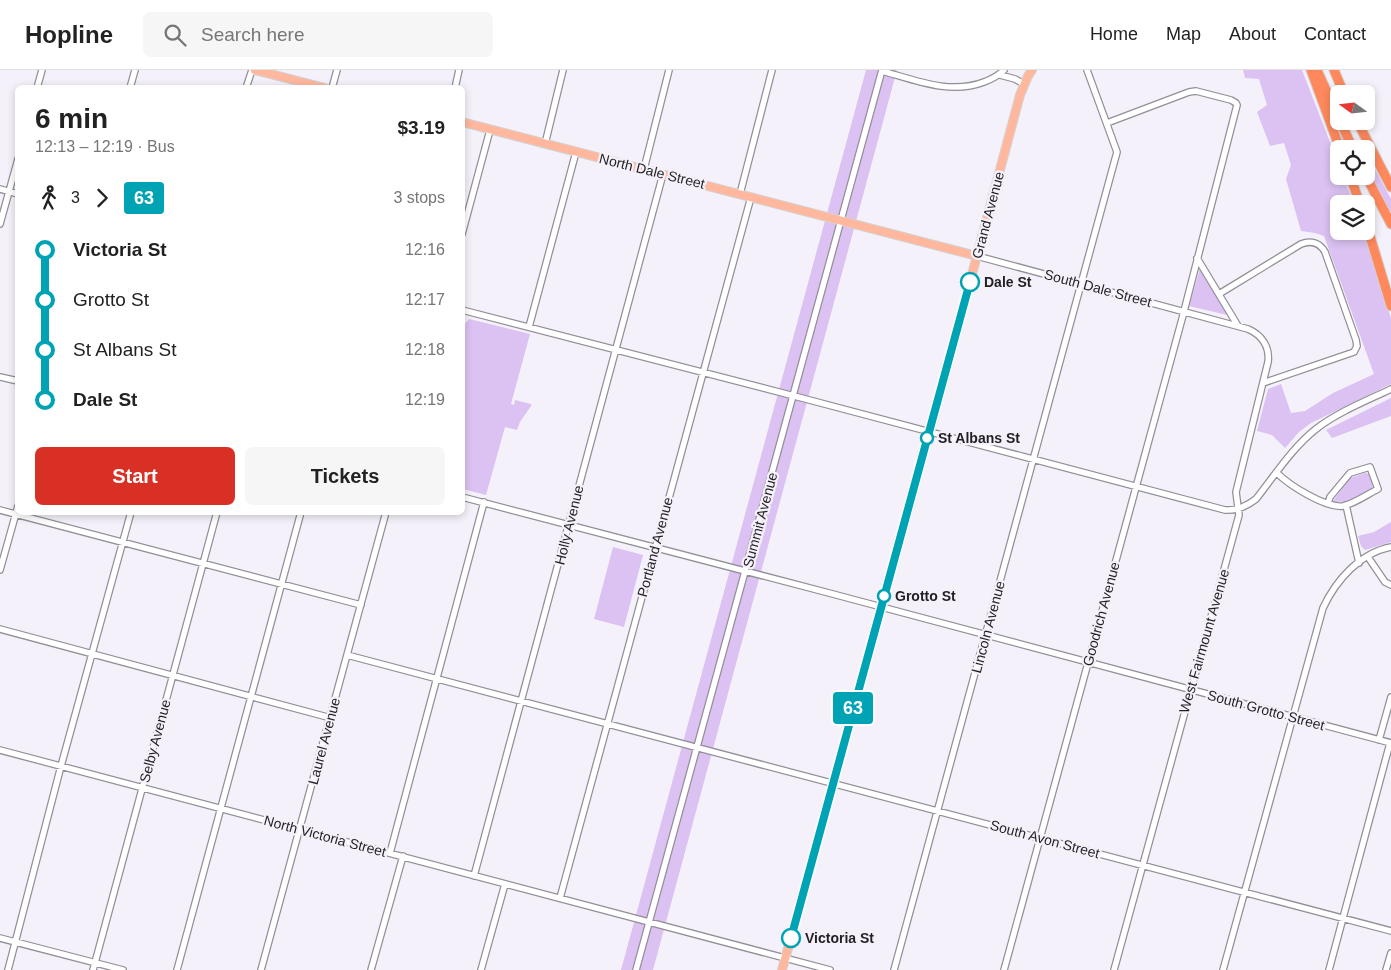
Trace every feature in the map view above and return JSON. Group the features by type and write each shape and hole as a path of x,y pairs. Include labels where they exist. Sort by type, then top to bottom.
{"highway":[{"path":"1311,70 1337,140"},
{"path":"1318,70 1330,99"},
{"path":"1334,70 1340,85"},
{"path":"1362,130 1390,185"},
{"path":"1371,185 1391,224"},
{"path":"1371,240 1391,306"}],"main road":[{"path":"254,70 313,85"},
{"name":"Grand Avenue","path":"782,970 1024,84 1032,70"},
{"name":"North Dale Street","path":"465,123 842,220"},
{"name":"South Dale Street","path":"842,220 977,256"}],"street":[{"path":"38,85 42,70"},
{"path":"131,85 135,70"},
{"path":"247,85 254,70"},
{"path":"333,85 337,70"},
{"path":"456,85 460,70"},
{"path":"545,144 563,70"},
{"path":"644,169 669,70"},
{"path":"740,194 772,70"},
{"name":"Lincoln Avenue","path":"894,970 1117,152 1087,70"},
{"path":"882,71 946,87 958,88 979,84 1002,72 1024,84"},
{"name":"Summit Avenue","path":"636,970 882,71"},
{"name":"Goodrich Avenue","path":"1004,970 1184,312 1237,108 1236,103 1196,91 1188,92 1107,123"},
{"path":"465,223 490,130"},
{"path":"529,327 576,152"},
{"path":"0,224 15,170"},
{"name":"Holly Avenue","path":"474,876 663,174"},
{"path":"0,189 15,193"},
{"name":"Portland Avenue","path":"560,898 751,197"},
{"path":"1219,294 1301,244 1307,242 1316,243 1325,252 1357,346 1354,352 1263,383"},
{"name":"South Dale Street","path":"977,256 1238,326"},
{"path":"1197,258 1238,326"},
{"path":"465,311 1225,510 1239,509 1249,505 1256,499 1297,446 1317,428 1342,413 1391,389"},
{"name":"West Fairmount Avenue","path":"1114,970 1239,515 1236,492 1269,358 1266,345 1258,335 1253,331 1238,326"},
{"path":"0,377 15,381"},
{"path":"1277,474 1285,481 1328,503 1341,506 1378,489 1370,467 1350,473 1330,497 1328,503"},
{"name":"South Grotto Street","path":"465,498 1391,743"},
{"path":"390,853 484,502"},
{"path":"1346,505 1359,563"},
{"path":"0,510 15,514 0,570"},
{"path":"19,515 361,605"},
{"path":"8,970 60,766 130,515"},
{"name":"Selby Avenue","path":"93,970 216,515"},
{"path":"177,970 300,515"},
{"name":"Laurel Avenue","path":"261,970 385,515"},
{"path":"1223,970 1323,608 1334,586 1343,576 1368,557 1391,547"},
{"path":"1368,557 1385,582 1391,585"},
{"path":"0,629 331,718"},
{"name":"South Avon Street","path":"347,655 1391,931"},
{"path":"1379,740 1391,697"},
{"path":"1329,970 1391,743"},
{"name":"North Victoria Street","path":"0,750 830,970"},
{"path":"371,970 403,856"},
{"path":"481,970 505,884"},
{"path":"0,938 123,970"},
{"path":"1386,970 1391,953"}],"shaded area":[{"path":"866,70 897,70 653,970 621,970"},
{"path":"1243,70 1302,70 1330,142 1330,185 1347,185 1350,195 1330,195 1330,240 1366,240 1391,318 1391,384 1311,423 1299,432 1285,448 1272,435 1257,431 1268,389 1281,384 1291,413 1305,411 1333,393 1374,374 1324,236 1301,231 1286,179 1291,165 1284,143 1270,146 1257,112 1267,105 1259,79 1245,78"},
{"path":"1375,169 1391,199 1391,214 1375,183"},
{"path":"1200,268 1227,315 1189,306"},
{"path":"469,319 530,334 511,404 514,405 515,400 531,404 531,406 517,430 505,427 486,495 465,490 465,324"},
{"path":"1391,398 1391,416 1332,438 1326,430"},
{"path":"1365,473 1370,474 1373,484 1372,489 1345,502 1333,501 1350,478"},
{"path":"1391,522 1391,542 1365,550 1361,546 1358,536 1374,532"},
{"path":"613,547 643,555 624,627 594,619"}],"bus line":[{"name":"63","path":"791,938 970,282"}],"place":[{"name":"Dale St","path":"970,282"},
{"name":"St Albans St","path":"927,438"},
{"name":"Grotto St","path":"884,596"},
{"name":"Victoria St","path":"791,938"}]}
